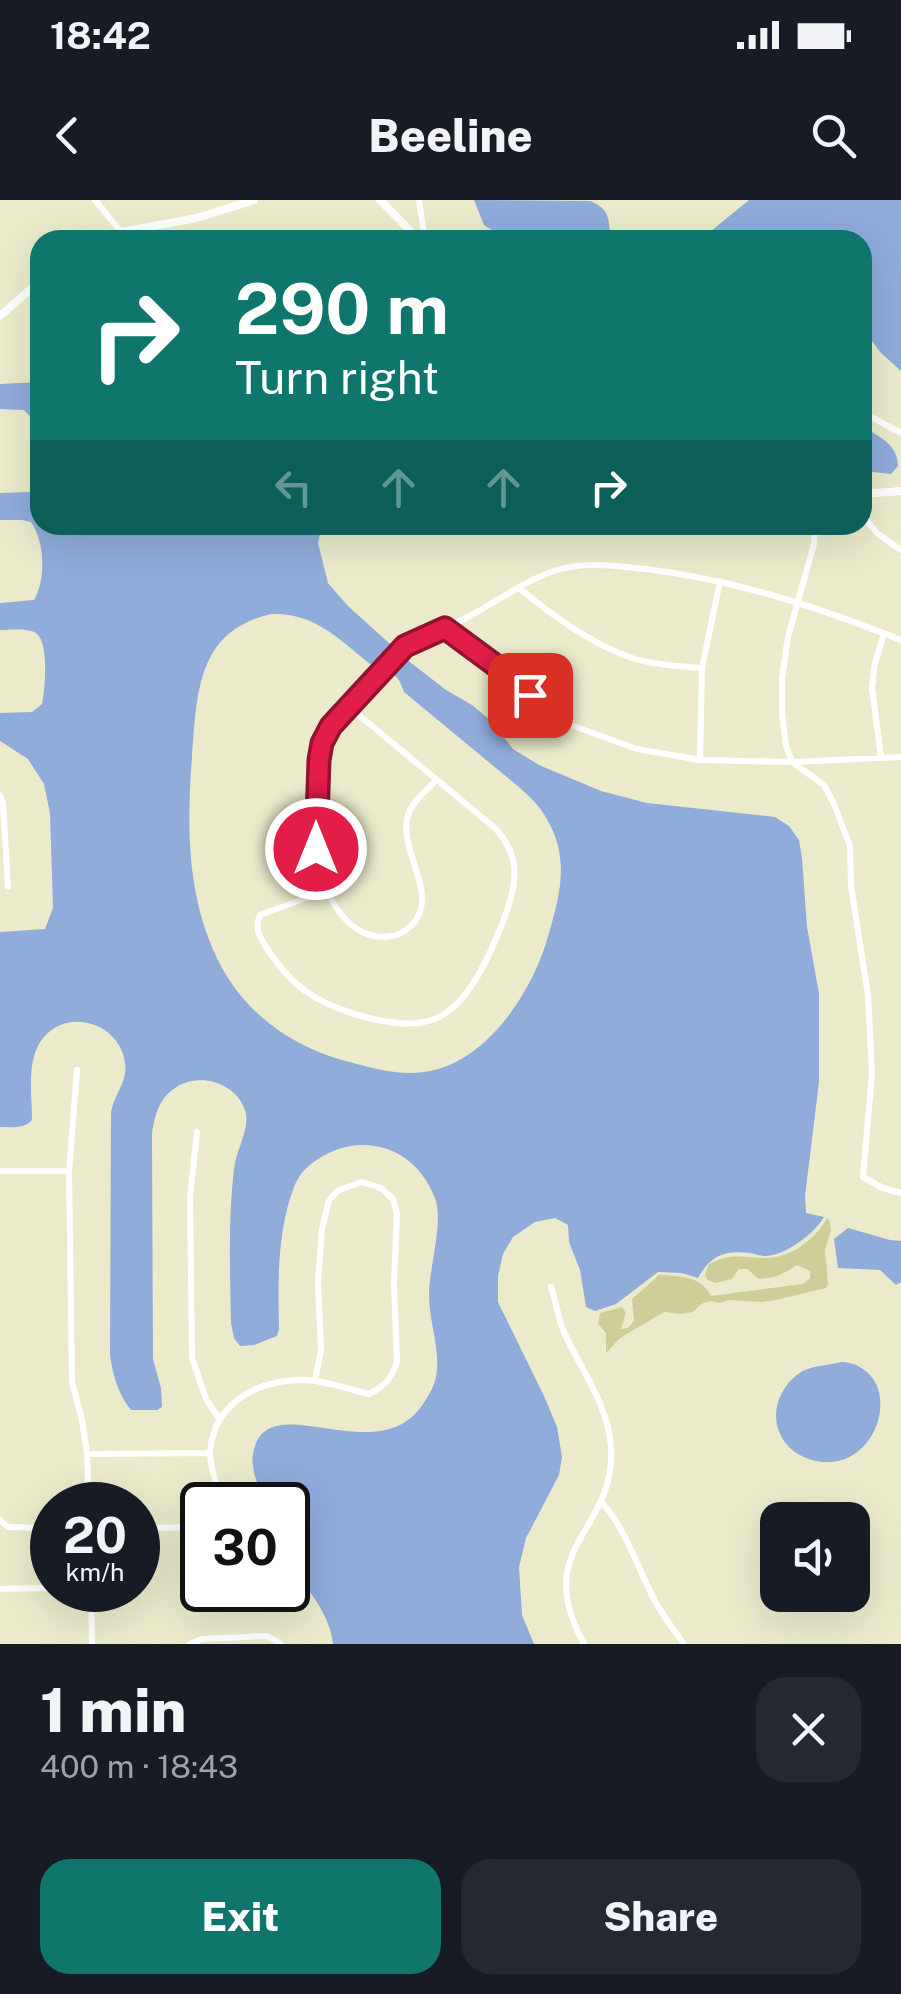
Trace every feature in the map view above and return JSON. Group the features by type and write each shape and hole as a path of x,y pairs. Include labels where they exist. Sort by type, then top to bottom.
{"street":[{"path":"95,200 119,230"},
{"path":"132,230 197,218 254,200"},
{"path":"380,200 412,230"},
{"path":"419,200 421,230"},
{"path":"0,316 30,290"},
{"path":"872,417 901,433"},
{"path":"872,493 901,491"},
{"path":"872,527 901,550"},
{"path":"814,535 788,637 782,678 786,746 792,762 824,786 850,846 851,886 868,995 872,1073 864,1177 901,1193"},
{"path":"436,780 411,808 407,822 422,896 419,915 399,934 385,937 360,930 344,918 321,872 316,838 319,760 325,736 335,720 405,646 542,576 575,566 609,565 720,581 799,602 901,640"},
{"path":"700,760 702,668 720,581"},
{"path":"519,588 551,615 630,657 660,665 702,668"},
{"path":"445,628 514,679 545,710 566,723 637,749 700,760 792,762 901,757"},
{"path":"881,757 872,688 884,633"},
{"path":"328,890 265,912 257,919 261,938 290,978 310,994 382,1022 402,1025 425,1023 454,1007 498,934 514,886 515,864 496,829 348,706"},
{"path":"0,794 8,886"},
{"path":"76,1070 70,1171 72,1382 88,1454 89,1482"},
{"path":"197,1132 190,1196 192,1358 206,1399 220,1420"},
{"path":"0,1171 70,1171"},
{"path":"217,1482 210,1453 220,1420 246,1392 281,1382 315,1381 368,1394 394,1374 397,1214 393,1200 381,1188 362,1182 338,1190 329,1200 322,1229 318,1282 321,1350 315,1381"},
{"path":"551,1288 559,1319 598,1398 611,1451 601,1502 573,1550 566,1576 570,1614 584,1644"},
{"path":"88,1454 210,1453"},
{"path":"601,1502 612,1514 651,1594 684,1644"},
{"path":"0,1520 8,1527 30,1528"},
{"path":"0,1589 30,1588"},
{"path":"91,1612 92,1644"},
{"path":"190,1643 267,1636 281,1644"}],"shaded area":[{"path":"827,1218 831,1231 825,1249 826,1288 776,1300 710,1301 693,1312 664,1312 620,1338 606,1353 606,1333 598,1324 600,1313 622,1307 626,1313 621,1329 628,1328 634,1321 632,1299 659,1275 696,1281 711,1296 803,1284 810,1278 810,1271 797,1265 779,1275 759,1279 747,1269 739,1269 732,1279 715,1283 705,1275 709,1264 723,1258 763,1258 792,1252 809,1241"}],"water":[{"path":"474,200 590,201 605,212 609,230 492,230 484,225"},
{"path":"749,200 901,200 901,371 872,341 872,230 712,230"},
{"path":"30,382 30,416 24,410 0,409 0,384"},
{"path":"872,432 895,452 898,466 891,474 872,472"},
{"path":"30,491 30,522 0,520 0,493"},
{"path":"38,535 320,535 318,543 328,583 348,606 410,662 491,721 513,749 539,765 601,791 647,803 775,817 789,826 799,840 807,927 819,993 819,1082 805,1196 806,1213 824,1217 819,1224 799,1243 774,1255 733,1252 719,1256 698,1278 658,1272 616,1304 595,1311 586,1307 568,1225 555,1218 535,1222 513,1237 503,1254 498,1302 557,1427 562,1457 559,1475 526,1538 519,1567 522,1615 534,1644 333,1644 329,1625 310,1593 310,1482 257,1482 254,1473 253,1454 262,1434 278,1426 379,1431 403,1423 430,1392 437,1370 429,1295 437,1208 426,1180 401,1156 369,1145 352,1146 318,1159 298,1178 284,1221 277,1336 240,1346 231,1323 230,1226 234,1169 246,1124 245,1110 233,1092 215,1082 184,1083 170,1092 158,1108 152,1135 153,1359 162,1407 131,1410 123,1398 110,1355 111,1114 125,1070 121,1049 113,1037 89,1023 61,1025 49,1032 33,1061 32,1120 22,1126 0,1127 0,932 45,929 53,908 50,813 44,784 28,759 0,741 0,713 32,712 42,704 42,644 34,632 0,630 0,603 34,600 41,582","holes":["272,614 314,623 370,664 381,661 399,680 404,692 531,798 544,814 559,850 559,891 532,978 487,1040 447,1066 414,1073 383,1070 342,1060 293,1039 263,1019 238,993 204,926 192,871 189,814 196,710 206,667 215,649 247,622"]},
{"path":"848,1228 901,1241 901,1282 896,1285 880,1270 838,1268 834,1239"},
{"path":"841,1362 860,1367 874,1381 880,1396 875,1429 853,1455 836,1462 801,1456 781,1437 776,1411 779,1398 803,1371"}],"route":[{"path":"316,849 318,768 325,736 335,720 405,646 445,628 530,695"}]}
